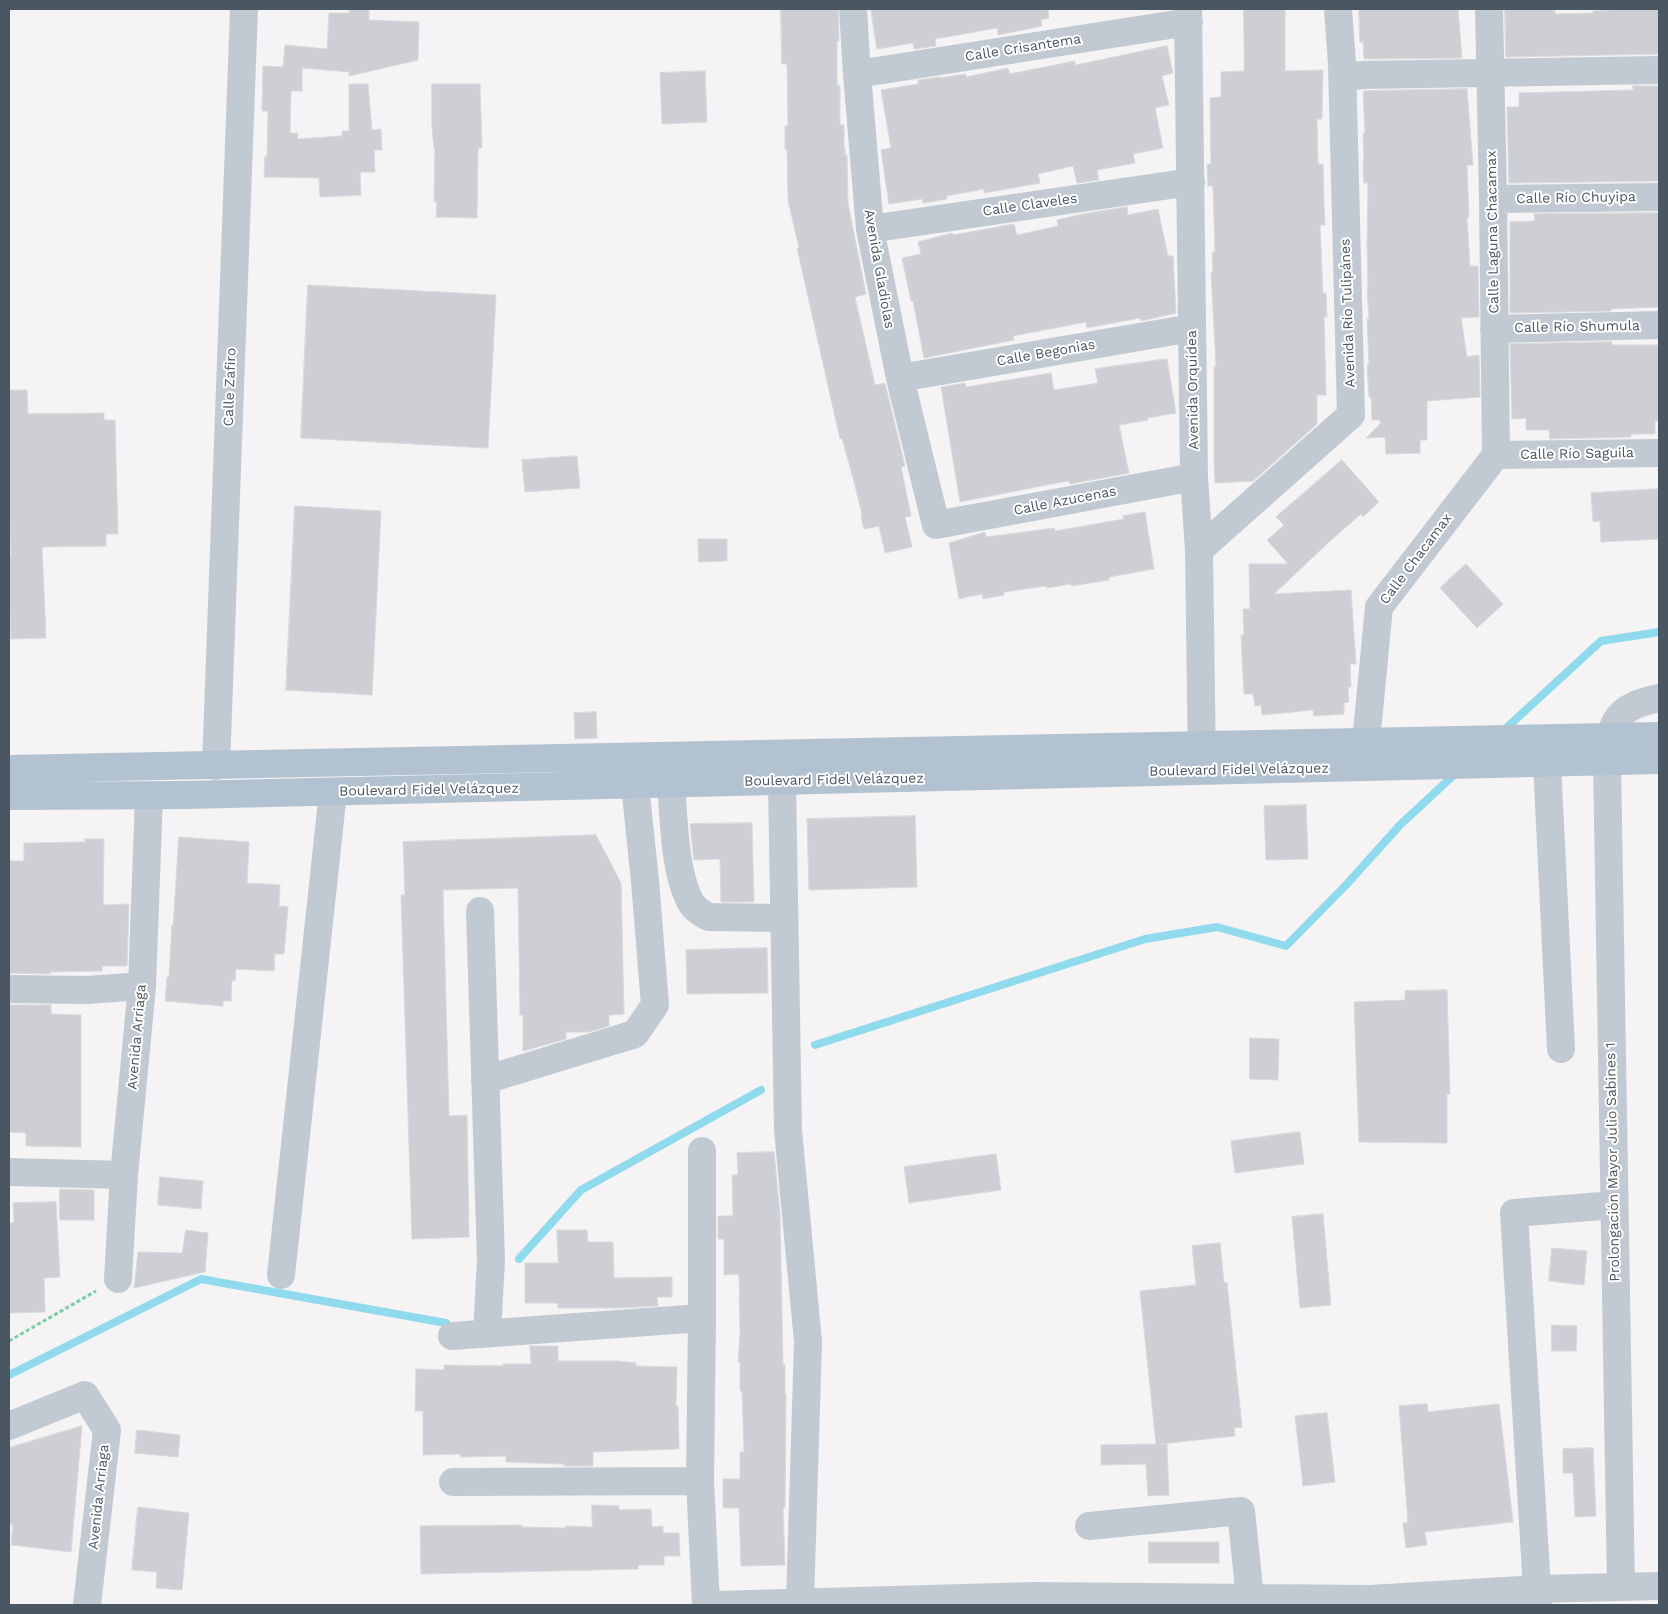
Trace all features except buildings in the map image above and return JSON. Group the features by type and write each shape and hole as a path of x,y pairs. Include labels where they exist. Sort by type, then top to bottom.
{"main road":[{"name":"Boulevard Fidel Velázquez","path":"1499,752 1547,763 1659,736"},
{"name":"Boulevard Fidel Velázquez","path":"9,769 582,758 1202,758 1608,749 1659,760"},
{"path":"582,758 583,786"},
{"name":"Boulevard Fidel Velázquez","path":"9,796 149,796 782,782 1202,758"}],"street":[{"name":"Calle Zafiro","path":"216,766 244,9"},
{"name":"Avenida Gladiolas","path":"853,9 856,74 870,229 900,378 936,526"},
{"name":"Avenida Río Tulipánes","path":"1200,550 1351,416 1342,77 1338,9"},
{"name":"Calle Laguna Chacamax","path":"1489,9 1496,455"},
{"name":"Calle Crisantema","path":"856,74 1189,15"},
{"name":"Avenida Orquídea","path":"1189,15 1194,478 1200,550 1202,758"},
{"path":"1342,77 1491,72 1659,70"},
{"name":"Calle Claveles","path":"870,229 1191,182"},
{"name":"Calle Río Chuyipa","path":"1493,199 1659,197"},
{"name":"Calle Río Shumula","path":"1494,329 1659,325"},
{"name":"Calle Begonias","path":"900,378 1192,328"},
{"name":"Calle Río Saguila","path":"1496,455 1659,454"},
{"name":"Calle Chacamax","path":"1366,754 1379,607 1496,455"},
{"name":"Calle Azucenas","path":"936,526 1194,478"},
{"path":"1608,749 1613,725 1630,707 1659,698"},
{"name":"Prolongación Mayor Julio Sabines 1","path":"1608,749 1621,1587"},
{"path":"1547,763 1561,1049"},
{"path":"782,782 788,1130 808,1342 800,1602"},
{"path":"671,784 681,878 690,901 700,913 709,917 784,918"},
{"path":"485,1080 635,1034 655,1005 635,785"},
{"path":"281,1275 333,792"},
{"name":"Avenida Arriaga","path":"118,1279 124,1175 142,986 149,796"},
{"path":"480,912 491,1260 487,1333"},
{"path":"9,989 87,990 142,986"},
{"path":"702,1151 700,1481 706,1605"},
{"path":"9,1172 124,1175"},
{"path":"1538,1597 1514,1213 1614,1205"},
{"path":"452,1336 702,1318"},
{"name":"Avenida Arriaga","path":"9,1426 85,1395 106,1430 87,1605"},
{"path":"453,1482 700,1481"},
{"path":"1089,1526 1241,1511 1250,1598"},
{"path":"714,1605 800,1602 1212,1602 1250,1598 1370,1602 1538,1597 1621,1587 1659,1586"}],"path":[{"path":"9,1340 118,1279"}],"waterway":[{"path":"1503,731 1601,641 1659,632"},
{"path":"815,1045 1145,939 1217,927 1286,946 1346,885 1400,825 1457,772"},
{"path":"519,1259 581,1190 761,1090"},
{"path":"9,1375 201,1279 446,1323"}]}
